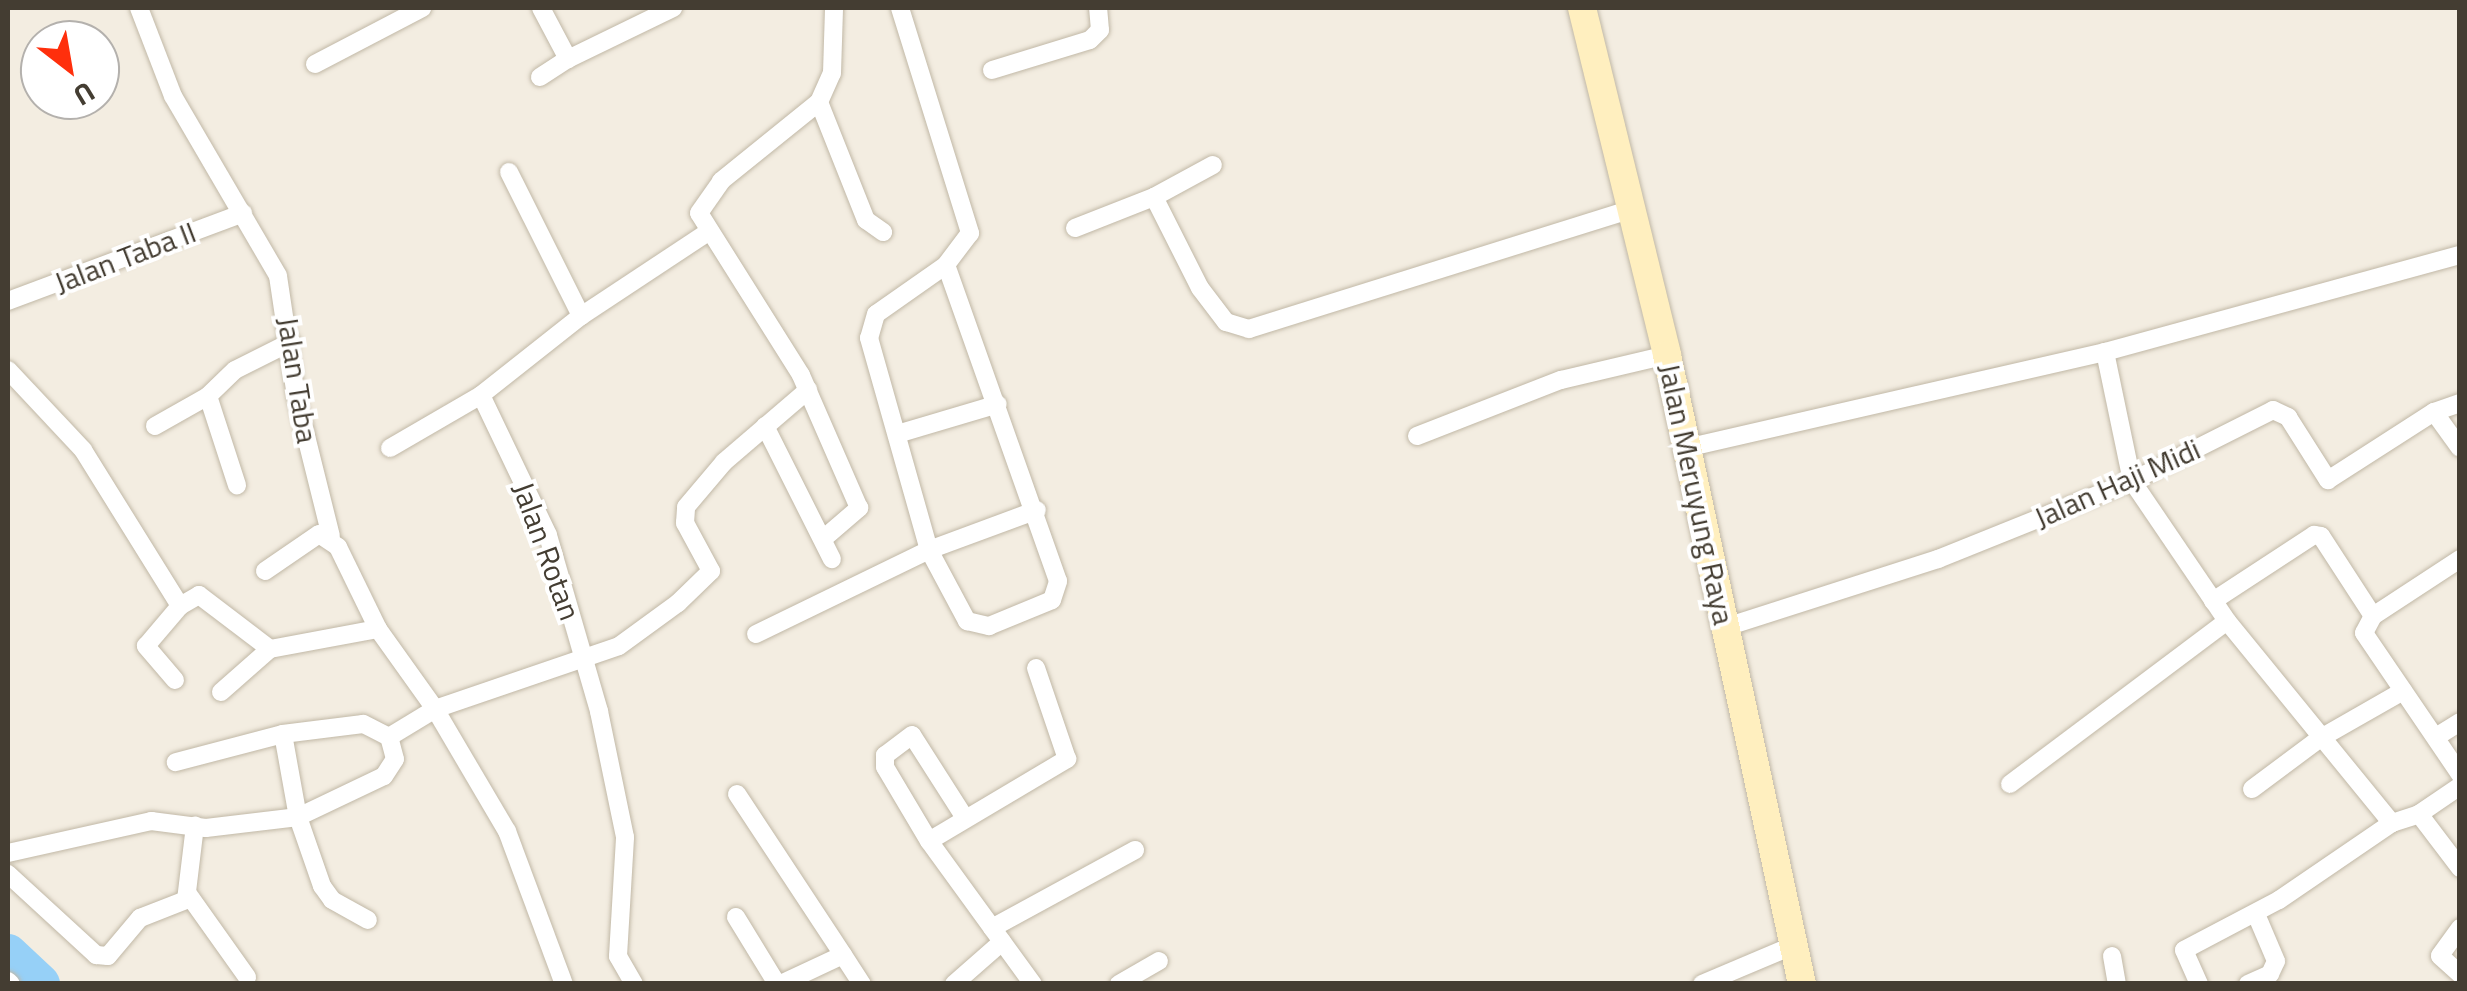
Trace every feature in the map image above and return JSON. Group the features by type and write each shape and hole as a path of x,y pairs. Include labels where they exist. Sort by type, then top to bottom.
{"main road":[{"name":"Jalan Meruyung Raya","path":"1582,8 1667,355 1802,984"}],"street":[{"path":"139,8 173,96 248,221"},
{"path":"315,64 422,8"},
{"path":"541,8 568,60"},
{"path":"540,77 673,8"},
{"path":"823,539 859,508 808,390 708,232 700,203 819,102 832,72 834,8"},
{"path":"900,8 970,232 946,265 876,314 868,327 928,550 967,621 988,626 1052,600 1060,591 1037,510 946,265"},
{"path":"992,70 1090,40 1100,30 1098,8"},
{"path":"819,102 866,220 883,232"},
{"path":"1074,228 1154,197 1212,164"},
{"path":"509,172 581,316"},
{"path":"1154,197 1200,288 1226,322 1249,329 1629,210"},
{"name":"Jalan Taba II","path":"8,301 248,221"},
{"name":"Jalan Taba","path":"248,221 278,276 291,342 296,396 330,536 378,629 435,709 507,832 564,984"},
{"path":"390,448 480,396 581,316 708,232"},
{"path":"1686,448 2105,352 2460,255"},
{"path":"155,426 208,396 235,370 291,342"},
{"path":"2105,352 2132,481 2227,621 2319,740 2392,823"},
{"path":"1417,436 1560,380 1667,355"},
{"path":"8,370 59,422 180,606"},
{"path":"389,736 435,709 626,643 709,573 685,523 686,507 765,426 808,390"},
{"path":"208,396 236,485"},
{"name":"Jalan Rotan","path":"480,396 548,536 580,659 600,711 626,837 617,943 634,984"},
{"name":"Jalan Haji Midi","path":"1726,626 1938,559 2132,481 2273,410 2288,418 2328,480 2434,412 2460,403"},
{"path":"897,434 998,404"},
{"path":"2434,412 2460,448"},
{"path":"765,426 832,559"},
{"path":"756,634 928,550 1037,510"},
{"path":"2213,601 2314,535 2322,536 2373,616"},
{"path":"265,571 309,538 330,536"},
{"path":"2460,558 2365,625 2366,640 2460,774"},
{"path":"175,680 146,646 180,606 205,597 270,649"},
{"path":"2010,784 2227,621"},
{"path":"221,692 270,649 378,629"},
{"path":"930,841 1067,759 1036,668"},
{"path":"2252,790 2319,740 2403,691"},
{"path":"2436,737 2460,722"},
{"path":"176,762 283,734 363,724 389,736"},
{"path":"283,734 298,817 326,894 368,920"},
{"path":"966,818 907,735 884,764 930,841 1033,984"},
{"path":"8,852 151,820 195,826 298,817 389,773 394,759 389,736"},
{"path":"2199,984 2184,950 2256,914 2392,823 2419,814 2460,786"},
{"path":"737,794 862,984"},
{"path":"2419,814 2460,868"},
{"path":"195,826 188,894 247,977"},
{"path":"954,984 997,935 1135,850"},
{"path":"8,874 103,957 140,918 188,894"},
{"path":"2248,984 2270,974 2276,961 2256,914"},
{"path":"736,918 779,984 843,956"},
{"path":"2460,928 2440,956 2460,974"},
{"path":"1702,984 1792,946"},
{"path":"2112,956 2118,984"},
{"path":"1119,984 1159,962"}],"waterway":[{"path":"8,954 40,984"}]}
